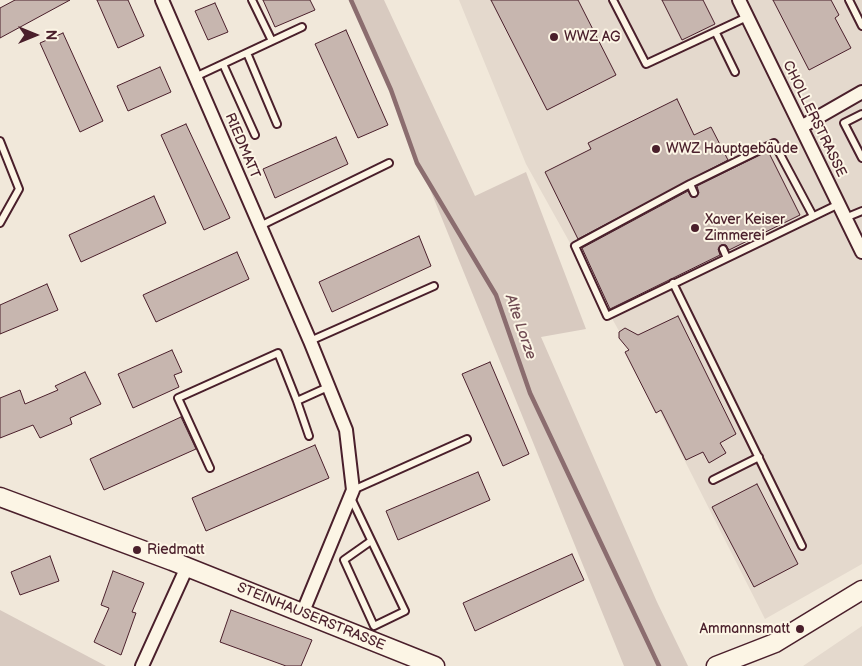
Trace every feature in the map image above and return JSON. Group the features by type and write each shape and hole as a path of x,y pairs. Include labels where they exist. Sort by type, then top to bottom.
{"street":[{"name":"RIEDMATT","path":"162,0 310,341 346,430 352,494 302,614"},
{"name":"CHOLLERSTRASSE","path":"739,0 862,252"},
{"path":"801,128 862,92"},
{"name":"STEINHAUSERSTRASSE","path":"0,496 187,567 435,666"},
{"path":"142,666 187,567"},
{"path":"716,666 774,643 862,590"}],"lane":[{"path":"252,0 272,41"},
{"path":"613,0 646,64 747,17"},
{"path":"849,0 862,26"},
{"path":"195,77 302,27"},
{"path":"716,33 735,72"},
{"path":"246,53 277,124"},
{"path":"222,64 254,135"},
{"path":"862,114 844,123 862,158"},
{"path":"0,141 19,189 0,223"},
{"path":"813,216 774,143 690,184 575,246 607,316 839,204"},
{"path":"260,226 389,163"},
{"path":"690,184 694,193"},
{"path":"845,218 862,211"},
{"path":"722,249 726,258"},
{"path":"673,283 802,546"},
{"path":"310,341 434,286"},
{"path":"210,468 178,398 278,353 309,436"},
{"path":"297,401 328,387"},
{"path":"371,541 344,560 374,626 405,611 371,541 352,494 467,439"},
{"path":"713,480 759,457"}],"shaded area":[{"path":"353,0 384,0 475,196 526,172 586,329 541,337 657,602 688,666 624,666"},
{"path":"459,0 862,0 862,564 765,619 619,331 526,164"},
{"path":"0,610 106,666 0,666"},
{"name":"Ammannsmatt","path":"862,626 862,666 803,666"}],"building":[{"path":"15,0 70,0 0,38 0,8"},
{"path":"97,0 128,0 144,36 118,48"},
{"path":"263,0 310,0 315,10 275,27"},
{"name":"WWZ AG","path":"491,0 578,0 616,75 547,110"},
{"path":"662,0 703,0 715,24 682,40"},
{"path":"773,0 831,0 839,15 835,18 851,48 809,70"},
{"path":"215,3 228,32 208,40 195,11"},
{"path":"346,30 388,125 358,138 315,44"},
{"path":"63,33 103,121 80,132 40,43"},
{"path":"160,67 171,92 128,111 117,86"},
{"path":"677,99 694,135 711,127 728,160 578,239 545,172 591,149 588,143"},
{"path":"186,124 230,218 204,230 161,135"},
{"path":"336,137 348,164 275,198 263,169"},
{"name":"Xaver Keiser Zimmerei","path":"768,151 800,215 729,250 726,245 721,245 718,249 720,255 610,309 582,248 688,191 691,197 696,197 699,193 697,186"},
{"path":"154,196 166,223 81,262 69,235"},
{"path":"419,236 431,266 332,312 319,282"},
{"path":"237,252 249,279 156,322 143,295"},
{"path":"47,284 58,310 0,334 0,305"},
{"path":"678,316 736,434 720,443 726,453 709,463 703,452 686,460 661,410 656,413 625,352 629,350 619,338 619,332 625,328 638,335"},
{"path":"172,350 182,372 174,375 179,387 133,408 118,374"},
{"path":"490,362 529,454 503,466 462,374"},
{"path":"85,372 101,404 70,418 72,424 40,438 33,425 0,438 0,398 20,390 25,404 58,390 55,386"},
{"path":"181,417 196,449 104,490 90,459"},
{"path":"315,445 329,478 206,531 192,498"},
{"path":"478,472 490,500 398,540 386,511"},
{"path":"757,484 798,564 754,587 712,507"},
{"path":"572,554 584,580 475,631 463,603"},
{"path":"50,556 59,581 20,595 11,572"},
{"path":"113,571 144,583 132,612 136,613 121,655 94,642 109,608 101,605"},
{"path":"231,610 312,640 301,666 286,666 220,642"}],"waterway":[{"name":"Alte Lorze","path":"351,0 391,90 417,163 496,295 530,393 659,666"}],"place":[{"name":"WWZ AG","path":"554,37"},
{"name":"WWZ Hauptgebäude","path":"656,149"},
{"name":"Xaver Keiser Zimmerei","path":"695,228"},
{"name":"Riedmatt","path":"137,550"},
{"name":"Ammannsmatt","path":"800,629"}]}
